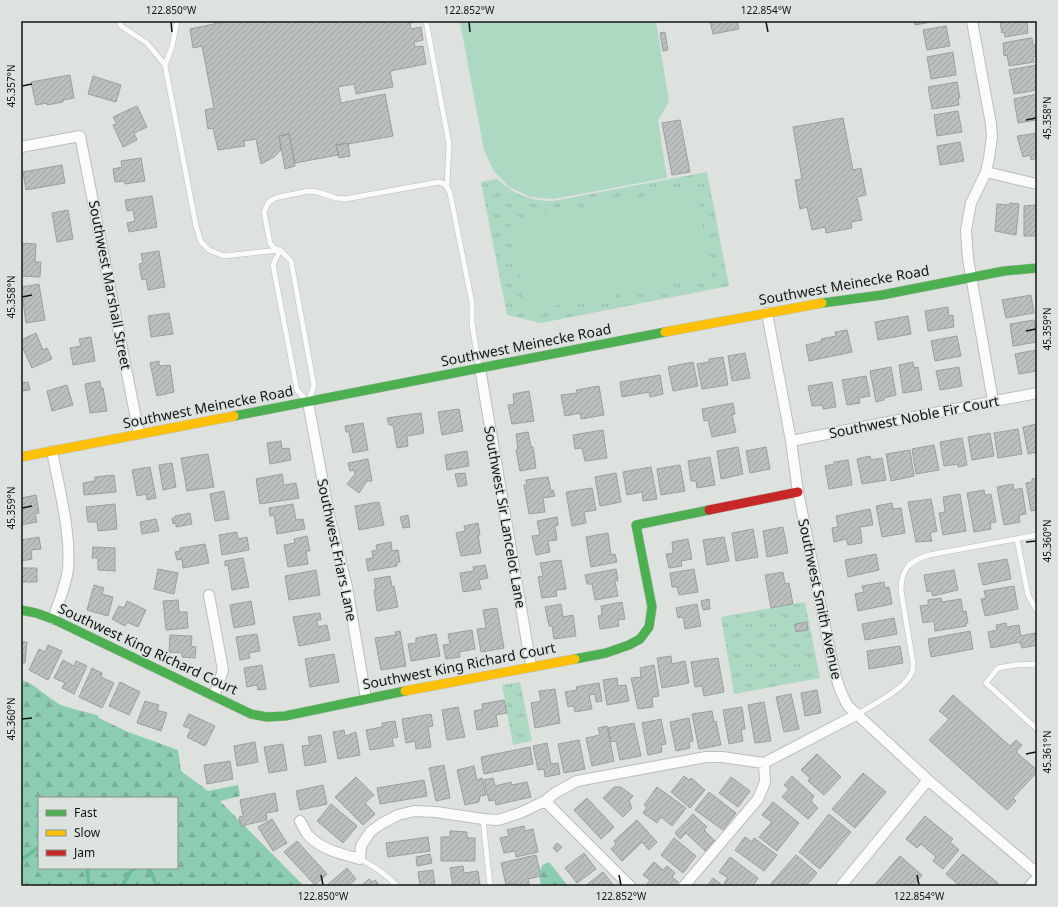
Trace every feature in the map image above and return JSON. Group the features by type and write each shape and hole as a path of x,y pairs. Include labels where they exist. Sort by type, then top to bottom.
{"main road":[{"name":"Southwest Meinecke Road","path":"21,457 802,306 882,295 1004,271 1037,268"},
{"name":"Southwest King Richard Court","path":"21,610 36,612 53,619 252,714 267,717 285,716 366,698 606,653 626,647 639,639 648,630 652,608 636,525 798,492"}],"street":[{"path":"972,21 991,124 991,146 986,172 970,203 967,218 967,247 993,401"},
{"name":"Southwest Marshall Street","path":"21,147 80,136 139,434"},
{"path":"986,172 1037,184"},
{"name":"Southwest Smith Avenue","path":"767,313 791,441 798,492 838,686 848,706 928,780 1037,873"},
{"name":"Southwest Sir Lancelot Lane","path":"480,368 531,666"},
{"name":"Southwest Noble Fir Court","path":"791,441 1037,393"},
{"name":"Southwest Friars Lane","path":"308,402 329,515 347,587 366,698"},
{"path":"52,451 64,518 68,559 68,571 53,619"},
{"path":"209,595 223,670 214,696"},
{"path":"300,821 308,834 317,842 336,853 360,859 362,846 370,832 398,815 414,811 436,812 498,820 510,817 545,801 566,786 577,781 706,757 722,757 764,763 858,714"},
{"path":"684,886 758,798 765,782 764,763"},
{"path":"841,886 928,780"},
{"path":"545,801 630,886"},
{"path":"1030,886 1037,878"}],"lane":[{"path":"119,21 121,26 147,44 165,65 196,226 201,242 209,250 224,256 280,250"},
{"path":"165,65 172,47 177,21"},
{"path":"426,21 449,144 447,186 450,193 472,303 472,323 480,368"},
{"path":"280,250 273,265 297,390 308,402 314,386 313,374 291,261 280,250 274,248 270,243 264,212 268,203 274,199 309,191 345,199 439,182 447,186"},
{"path":"858,714 902,686 912,674 912,657 901,591 901,583 906,567 921,557 929,555 1037,535"},
{"path":"1017,539 1028,596 1036,609"},
{"path":"1037,664 1015,665 998,668 986,683 1037,729"},
{"path":"483,819 490,886"},
{"path":"360,859 389,877 397,886"}],"green space":[{"path":"656,21 669,102 658,120 667,178 553,199 530,197 509,187 493,170 484,150 460,22"},
{"path":"707,172 729,286 541,323 507,315 481,182 497,179 516,193 523,196 537,200 553,201"},
{"path":"695,187 712,277 526,311 510,221"},
{"path":"805,602 820,678 734,694 721,617"},
{"path":"21,680 37,688 61,705 97,715 99,718 128,732 178,750 181,771 208,791 238,785 240,796 220,801 304,886 21,886"},
{"path":"520,682 532,741 513,745 502,685"},
{"path":"549,862 568,886 541,886 539,874 542,865"}],"building":[{"path":"228,21 418,21 410,23 411,29 421,27 423,40 414,42 415,47 423,46 426,64 390,71 393,87 356,94 354,84 338,87 341,103 385,94 393,136 336,145 338,155 295,163 289,134 279,136 281,150 274,157 261,164 256,139 244,141 245,146 218,150 213,128 208,129 205,110 214,108 202,46 193,48 190,29"},
{"path":"710,21 737,21 739,29 713,34"},
{"path":"914,21 936,21 915,25"},
{"path":"1003,21 1027,21 1028,33 1005,37 1004,32 1002,33 1000,23"},
{"path":"946,26 950,46 927,50 923,30"},
{"path":"665,32 668,50 663,51 660,33"},
{"path":"1032,38 1033,45 1037,45 1037,56 1033,57 1034,62 1009,66 1007,55 1004,56 1003,43"},
{"path":"953,52 956,75 931,79 927,57"},
{"path":"1037,65 1037,90 1014,94 1009,70"},
{"path":"70,75 74,98 47,105 47,103 36,105 31,82"},
{"path":"93,76 121,85 116,102 88,94"},
{"path":"957,82 960,98 958,98 959,105 932,109 928,87"},
{"path":"1037,94 1037,120 1018,123 1014,99"},
{"path":"137,106 147,127 134,133 137,140 123,147 113,125 117,124 113,117"},
{"path":"958,111 962,132 937,136 934,115"},
{"path":"843,118 853,170 861,168 866,195 857,197 862,220 851,222 852,228 826,233 825,227 812,230 807,207 800,209 795,180 802,179 793,127"},
{"path":"680,120 690,172 672,175 662,123"},
{"path":"1037,133 1037,158 1031,160 1030,155 1023,157 1017,136"},
{"path":"289,134 295,166 285,169 279,136"},
{"path":"960,142 964,161 940,165 937,146"},
{"path":"348,143 350,156 339,158 336,145"},
{"path":"141,158 145,181 125,184 124,181 115,182 113,169 122,167 121,161"},
{"path":"62,165 65,183 26,190 23,172"},
{"path":"152,196 157,227 129,232 127,223 135,221 133,210 127,211 125,200"},
{"path":"1010,203 1019,204 1016,235 995,231 997,204 1009,205"},
{"path":"1036,205 1037,236 1024,236 1024,206"},
{"path":"68,210 73,239 57,242 52,213"},
{"path":"21,243 36,244 35,262 41,262 40,277 21,276"},
{"path":"159,251 165,287 148,290 146,279 142,280 139,264 143,263 141,254"},
{"path":"39,284 45,320 26,323 21,287"},
{"path":"1031,295 1034,313 1006,318 1002,300"},
{"path":"948,307 949,316 953,315 954,327 928,331 925,311"},
{"path":"169,313 173,334 151,337 148,316"},
{"path":"908,316 911,334 878,340 875,322"},
{"path":"1034,320 1037,342 1013,346 1010,324"},
{"path":"847,330 852,352 809,361 806,345 822,341 821,339 836,336 835,332"},
{"path":"36,333 43,350 47,348 52,359 32,368 21,344 21,340"},
{"path":"957,336 961,356 935,361 931,341"},
{"path":"91,337 95,361 73,365 70,348 81,346 79,339"},
{"path":"1036,350 1037,371 1019,374 1015,354"},
{"path":"745,353 750,378 732,381 728,356"},
{"path":"723,357 728,385 702,389 697,364 709,362 709,359"},
{"path":"159,361 159,366 170,365 174,392 157,396 150,363"},
{"path":"693,362 698,386 673,391 668,367"},
{"path":"913,362 914,368 918,367 922,390 903,393 899,365"},
{"path":"891,367 896,395 876,402 870,371"},
{"path":"959,367 962,386 940,390 936,371"},
{"path":"660,375 663,394 650,397 649,392 622,397 620,382"},
{"path":"866,376 870,396 859,398 860,403 847,405 842,380"},
{"path":"100,381 101,388 103,388 107,411 90,413 85,384"},
{"path":"28,382 30,390 21,391 21,383"},
{"path":"832,382 836,407 823,409 822,405 812,406 808,386"},
{"path":"67,385 73,405 52,411 47,391"},
{"path":"599,386 604,415 581,419 580,413 565,416 561,395 577,393 576,390"},
{"path":"529,391 534,421 512,424 508,405 514,404 513,394"},
{"path":"733,403 735,414 732,415 736,432 712,437 708,420 704,421 702,409"},
{"path":"459,409 463,431 442,435 438,412"},
{"path":"421,413 424,433 407,436 408,446 397,448 393,425 389,425 387,418"},
{"path":"363,423 368,450 353,453 349,432 346,432 345,426"},
{"path":"1037,424 1037,452 1028,454 1023,427"},
{"path":"1018,429 1022,454 998,458 994,433"},
{"path":"603,430 607,458 585,461 582,448 575,449 573,435"},
{"path":"528,432 531,447 533,447 536,468 520,471 516,450 518,449 516,434"},
{"path":"990,433 994,456 972,460 968,437"},
{"path":"962,438 967,465 958,467 958,464 944,466 940,442"},
{"path":"281,441 282,449 289,448 291,460 270,464 267,443"},
{"path":"934,445 939,470 916,474 912,449"},
{"path":"738,447 743,474 721,479 717,451"},
{"path":"766,447 770,469 750,473 746,451"},
{"path":"910,450 914,476 891,481 886,454"},
{"path":"467,451 469,466 447,470 445,455"},
{"path":"208,454 214,487 187,491 181,458"},
{"path":"870,456 871,460 882,458 886,480 862,484 857,459"},
{"path":"710,457 715,485 697,488 696,481 691,481 688,461"},
{"path":"368,459 372,481 367,481 359,493 347,484 355,474 354,470 350,471 348,463"},
{"path":"848,460 852,485 829,489 825,466 834,464 834,462"},
{"path":"172,463 176,487 163,490 159,465"},
{"path":"680,465 685,491 661,495 657,469"},
{"path":"150,467 156,498 147,500 146,494 137,496 132,470"},
{"path":"651,467 657,499 643,501 642,492 627,495 623,472"},
{"path":"465,473 467,485 458,487 455,474"},
{"path":"616,473 621,502 600,506 595,477"},
{"path":"282,474 284,485 296,483 299,498 260,504 256,479"},
{"path":"114,475 116,492 84,495 83,483 95,481 95,477"},
{"path":"548,477 551,491 553,490 555,496 543,498 545,512 529,514 524,485 527,484 526,480"},
{"path":"1037,478 1037,513 1036,510 1031,511 1026,483 1032,482 1032,479"},
{"path":"1013,484 1014,490 1022,488 1026,514 1019,515 1020,522 1004,525 997,487"},
{"path":"592,488 596,510 584,512 586,523 572,526 566,492"},
{"path":"984,490 985,495 991,494 996,522 990,523 991,529 974,532 967,493"},
{"path":"224,491 229,519 215,521 210,494"},
{"path":"960,494 966,531 943,535 939,513 945,512 943,497"},
{"path":"36,495 39,513 35,514 37,522 21,525 21,498"},
{"path":"931,499 937,531 930,533 932,541 916,542 908,502"},
{"path":"379,502 384,525 359,530 355,506"},
{"path":"892,503 893,509 901,508 905,533 882,537 876,506"},
{"path":"115,504 117,529 98,531 97,522 88,522 86,507"},
{"path":"293,504 296,520 303,519 305,529 277,534 274,515 270,516 269,508"},
{"path":"870,509 873,525 860,527 862,543 848,545 846,539 834,542 832,528 838,527 836,516"},
{"path":"190,513 192,524 176,527 176,523 173,524 172,518 175,518 175,516"},
{"path":"408,515 410,527 403,528 400,517"},
{"path":"557,517 558,525 555,526 557,540 548,541 550,552 536,555 532,536 540,535 537,521"},
{"path":"156,519 159,531 142,534 140,522"},
{"path":"478,523 481,553 461,556 456,533 465,531 464,526"},
{"path":"783,527 788,553 767,557 763,531"},
{"path":"753,529 758,557 736,561 732,533"},
{"path":"237,532 238,539 247,537 249,550 222,555 219,535"},
{"path":"608,533 611,555 615,554 617,562 591,567 586,537"},
{"path":"307,536 310,551 306,551 308,564 288,567 284,545 295,543 294,539"},
{"path":"39,537 41,549 31,550 32,559 21,561 21,540"},
{"path":"724,537 729,561 707,565 703,540"},
{"path":"688,539 692,559 681,561 682,566 669,568 666,554 673,553 672,542"},
{"path":"391,542 392,551 398,550 400,562 397,562 397,566 368,571 366,559 373,558 372,551 377,550 376,545"},
{"path":"205,544 209,563 183,568 182,559 177,560 175,552 180,551 180,548"},
{"path":"93,547 115,548 115,571 98,570 98,558 92,558"},
{"path":"876,554 879,570 848,577 845,560"},
{"path":"243,558 249,587 232,590 228,565 225,566 225,561"},
{"path":"1007,559 1011,579 983,585 978,564"},
{"path":"561,560 566,589 556,590 557,596 542,598 538,577 543,576 540,563"},
{"path":"485,565 488,578 479,580 481,589 463,592 460,573 474,571 473,567"},
{"path":"21,568 37,568 37,582 21,582"},
{"path":"158,569 178,573 174,594 154,589"},
{"path":"616,569 618,581 615,581 618,596 595,600 592,584 587,584 585,575"},
{"path":"694,569 698,592 679,595 677,587 672,587 670,573"},
{"path":"316,570 320,595 289,600 285,576"},
{"path":"954,570 958,590 933,596 931,591 927,592 924,575"},
{"path":"783,572 785,584 789,583 793,604 771,608 765,575"},
{"path":"390,576 392,587 394,586 398,607 377,611 374,579"},
{"path":"884,582 885,588 889,587 892,604 858,611 855,594 864,592 862,586"},
{"path":"94,585 104,588 102,594 113,597 108,616 87,610"},
{"path":"1014,586 1018,609 985,616 981,599 986,598 984,591"},
{"path":"941,598 942,602 961,599 963,612 966,611 968,623 966,623 966,626 935,631 934,621 923,623 920,606 928,605 928,600"},
{"path":"709,599 710,609 703,610 701,601"},
{"path":"178,600 179,612 187,612 188,628 166,630 163,601"},
{"path":"127,601 146,610 138,627 127,622 125,626 112,619 119,606 124,608"},
{"path":"251,601 255,624 234,628 230,605"},
{"path":"622,602 625,619 618,620 619,626 600,629 598,616 602,615 601,606"},
{"path":"561,604 563,617 573,615 576,636 554,639 552,626 549,626 545,607"},
{"path":"697,604 701,626 685,629 683,617 678,618 676,608"},
{"path":"497,608 504,648 481,652 477,629 486,628 483,610"},
{"path":"320,613 321,620 317,620 318,627 327,625 330,640 299,646 293,617"},
{"path":"894,618 897,634 865,640 862,624"},
{"path":"807,622 808,630 796,632 795,624"},
{"path":"1006,623 1007,627 1019,625 1021,636 1035,633 1037,645 1022,648 1020,642 991,648 988,632 997,630 996,625"},
{"path":"472,630 475,649 459,652 460,657 446,659 443,645 450,644 448,634"},
{"path":"400,631 406,666 381,670 375,638 396,635 395,632"},
{"path":"970,631 973,649 931,657 928,639"},
{"path":"257,634 260,651 249,653 250,658 240,660 236,637"},
{"path":"436,634 440,656 411,661 408,644 416,643 416,638"},
{"path":"170,635 192,636 191,646 196,647 195,658 182,657 182,653 169,652"},
{"path":"21,642 27,642 25,663 21,663"},
{"path":"48,645 62,651 48,680 29,670 39,649 45,652"},
{"path":"900,646 903,663 869,669 867,651"},
{"path":"334,654 339,682 310,687 305,659"},
{"path":"671,656 672,664 685,661 689,683 662,688 657,658"},
{"path":"718,658 724,692 704,696 702,686 695,687 691,662"},
{"path":"63,660 74,666 76,661 87,666 74,694 62,688 65,683 54,678"},
{"path":"262,665 266,689 258,690 257,685 247,687 244,668"},
{"path":"654,665 659,696 652,697 653,707 638,709 631,678 641,677 640,668"},
{"path":"92,668 102,673 101,677 114,683 102,708 79,697"},
{"path":"617,678 618,686 626,685 629,701 607,705 603,680"},
{"path":"120,682 140,692 129,715 109,706"},
{"path":"599,683 602,701 596,702 595,694 589,695 592,709 575,712 574,706 568,707 565,692 577,690 576,687"},
{"path":"555,689 560,723 535,728 531,703 541,701 539,691"},
{"path":"817,690 821,713 805,716 801,693"},
{"path":"791,694 799,729 784,732 776,697"},
{"path":"953,695 1010,746 1016,740 1022,745 1016,752 1037,770 1037,772 1013,798 1016,801 1007,810 929,740 949,719 939,711"},
{"path":"504,700 507,713 496,715 498,726 477,730 474,711 483,709 482,704"},
{"path":"145,701 159,705 157,710 167,713 161,731 137,723"},
{"path":"764,702 771,741 755,743 748,705"},
{"path":"458,707 465,737 447,740 442,710"},
{"path":"742,707 745,729 741,730 743,741 729,744 723,710"},
{"path":"712,711 714,722 716,721 721,745 699,749 692,714"},
{"path":"189,714 215,726 205,746 187,737 191,729 183,726"},
{"path":"431,714 433,726 428,727 431,747 416,749 415,741 406,743 402,719"},
{"path":"689,718 693,741 689,742 690,748 676,751 670,722"},
{"path":"661,719 666,744 661,745 662,752 648,755 642,723"},
{"path":"395,721 398,737 392,738 394,746 370,750 366,730 382,727 382,723"},
{"path":"634,723 641,756 620,760 616,741 611,742 608,728"},
{"path":"607,726 614,761 592,766 586,738 600,735 598,728"},
{"path":"344,730 345,736 356,732 360,755 338,759 333,732"},
{"path":"321,735 326,762 305,766 302,746 310,745 308,737"},
{"path":"579,740 585,769 564,773 558,744"},
{"path":"255,742 258,762 237,766 234,746"},
{"path":"547,743 551,764 558,763 560,774 545,777 544,769 538,770 533,746"},
{"path":"283,744 287,770 269,773 264,747"},
{"path":"530,747 533,764 484,774 481,757"},
{"path":"817,754 841,777 824,795 808,781 810,778 801,770"},
{"path":"230,761 233,779 207,784 204,765"},
{"path":"444,765 450,798 436,801 429,768"},
{"path":"474,766 477,780 482,778 486,795 480,796 479,802 465,805 457,770"},
{"path":"863,773 886,792 855,828 832,809"},
{"path":"684,776 689,780 691,778 705,790 690,808 671,792"},
{"path":"792,776 814,796 811,801 818,808 808,819 782,797 789,789 784,785"},
{"path":"356,777 374,795 365,803 375,814 363,825 335,797"},
{"path":"731,777 750,791 738,807 719,793"},
{"path":"493,778 495,786 511,782 512,785 527,782 531,797 496,805 495,800 489,801 484,780"},
{"path":"424,780 427,796 380,804 377,788"},
{"path":"323,785 327,804 300,810 296,791"},
{"path":"614,787 621,787 633,796 629,801 632,808 623,817 603,798"},
{"path":"657,787 686,808 672,826 661,817 657,823 643,813 647,807 644,805"},
{"path":"709,792 736,813 723,830 695,810"},
{"path":"275,793 278,811 266,813 267,820 241,826 239,817 243,816 240,800"},
{"path":"587,798 614,827 601,839 574,810"},
{"path":"773,802 799,823 777,851 759,837 772,822 762,815"},
{"path":"331,804 357,826 343,843 317,821"},
{"path":"693,814 707,827 704,830 715,841 705,851 686,833 680,839 675,833"},
{"path":"829,814 851,832 820,869 799,852"},
{"path":"925,816 953,839 950,842 959,850 943,869 933,861 936,857 921,844 917,848 906,839"},
{"path":"272,819 287,843 273,851 258,827"},
{"path":"637,820 657,842 649,850 642,842 622,861 611,849 616,844 614,841"},
{"path":"524,826 525,831 533,829 538,852 516,857 515,851 504,853 500,838 509,836 507,830"},
{"path":"450,831 467,832 467,838 475,838 475,861 441,861 441,837 450,837"},
{"path":"428,837 430,851 388,857 386,843"},
{"path":"745,837 752,842 754,838 777,855 764,871 735,850"},
{"path":"674,838 696,856 683,873 661,855"},
{"path":"297,841 327,874 315,885 284,852"},
{"path":"557,843 562,847 557,852 553,848"},
{"path":"584,853 596,869 577,883 565,868"},
{"path":"430,854 432,863 417,866 416,857"},
{"path":"963,854 999,884 997,886 960,886 946,874"},
{"path":"536,855 541,876 528,879 530,886 516,886 515,883 506,885 501,863"},
{"path":"796,855 817,873 806,886 769,886"},
{"path":"900,856 922,875 913,886 908,884 906,886 874,886"},
{"path":"730,857 758,878 753,886 728,886 724,883 728,878 719,872"},
{"path":"654,862 663,870 667,866 675,873 672,877 678,882 674,886 649,886 647,884 650,880 643,875"},
{"path":"463,866 464,873 478,871 480,885 453,886 450,868"},
{"path":"347,868 356,879 348,886 326,886"},
{"path":"433,870 435,886 420,886 418,872"},
{"path":"603,872 614,886 585,886"},
{"path":"713,878 723,886 707,886"},
{"path":"369,879 372,882 375,880 380,886 361,886"}],"waterway":[{"path":"21,860 38,848"},
{"path":"87,869 89,886"},
{"path":"122,886 134,869"},
{"path":"148,869 152,873 156,886"}],"traffic: fast":[{"path":"822,303 882,295 1004,271 1037,268"},
{"path":"234,416 665,332"},
{"path":"575,659 606,653 629,645 640,639 649,627 652,607 636,525 709,510"},
{"path":"21,610 53,619 251,714 267,717 285,716 405,691"}],"traffic: slow":[{"path":"665,332 822,303"},
{"path":"21,457 234,416"},
{"path":"405,691 575,659"}],"traffic: jam":[{"path":"709,510 798,492"}]}
